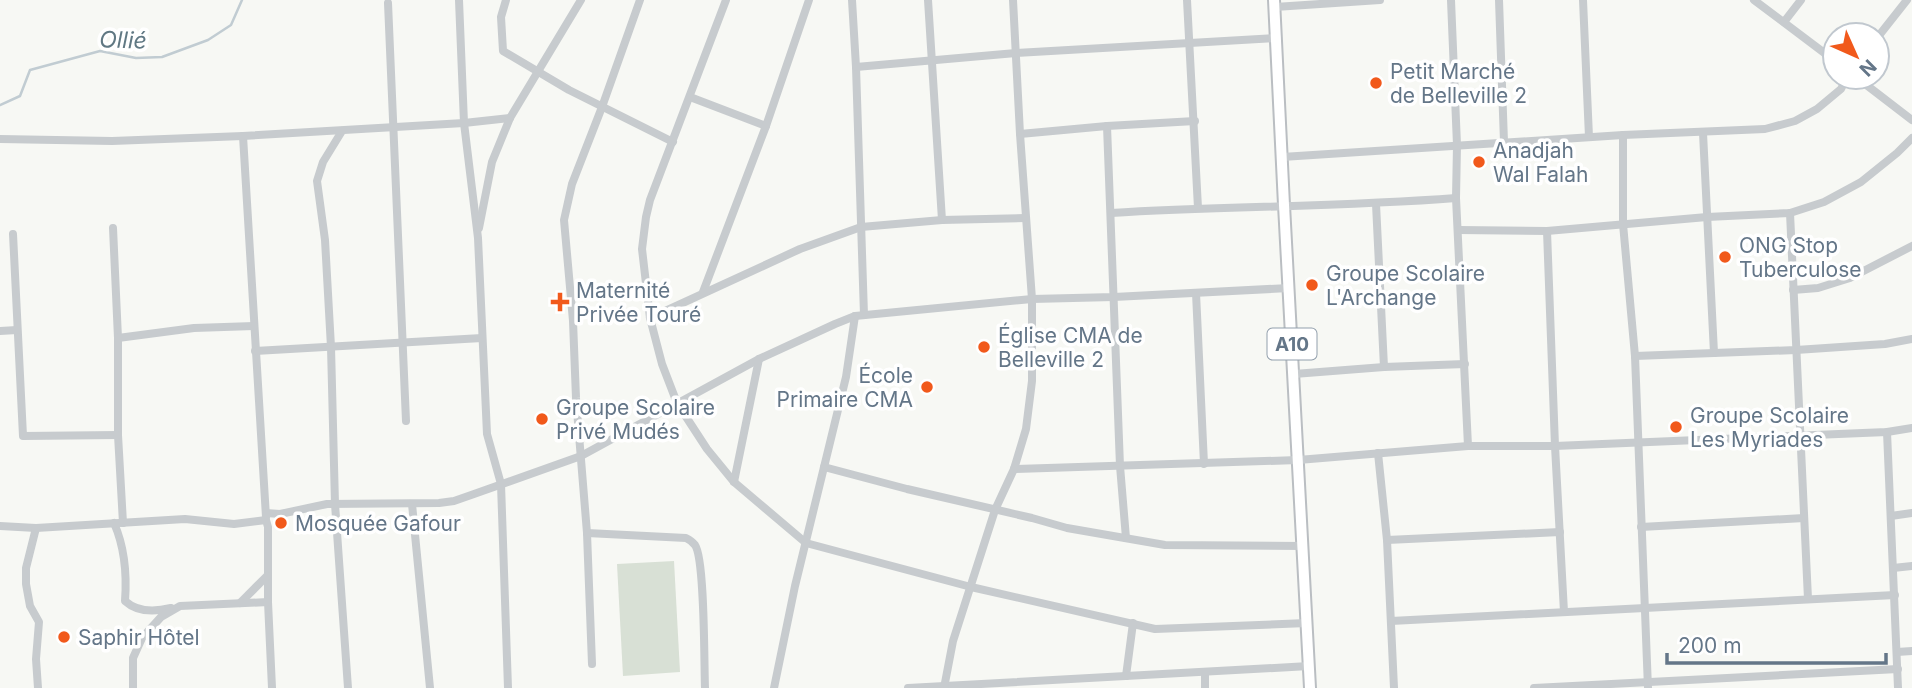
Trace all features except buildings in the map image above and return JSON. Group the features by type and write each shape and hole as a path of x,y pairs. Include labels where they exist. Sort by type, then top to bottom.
{"main road":[{"name":"A10","path":"1275,3 1310,688"}],"street":[{"path":"459,0 464,123 478,238 488,434 501,484 508,688"},
{"path":"506,0 501,17 503,51 538,74 673,142"},
{"path":"478,238 492,162 510,118 581,0"},
{"path":"592,664 587,533 564,220 572,184 640,0"},
{"path":"726,0 650,200 642,249 650,318 662,364 677,403 707,449 734,482 806,543 971,587 1155,629 1307,623"},
{"path":"703,292 766,126 809,0"},
{"path":"774,688 795,586 860,315 861,227 852,0"},
{"path":"928,0 942,220"},
{"path":"944,687 953,641 995,510 1014,469 1026,429 1032,381 1032,299 1013,0"},
{"path":"1187,0 1198,208"},
{"path":"1275,3 1380,0"},
{"path":"1451,0 1457,145 1456,198 1468,446"},
{"path":"1499,0 1504,142"},
{"path":"1583,0 1589,137"},
{"path":"1754,0 1821,50"},
{"path":"1784,22 1801,0"},
{"path":"1890,21 1907,0"},
{"path":"388,3 406,421"},
{"path":"856,67 1016,53 1277,38"},
{"path":"1282,157 1623,135 1765,130 1795,121 1817,109 1839,91"},
{"path":"1874,91 1912,120"},
{"path":"690,97 766,126"},
{"path":"0,139 111,141 243,136 510,118"},
{"path":"1020,134 1195,121"},
{"path":"1108,126 1120,466 1126,538"},
{"path":"342,131 323,162 317,181 325,240 335,504 348,688"},
{"path":"1703,133 1714,353"},
{"path":"1623,135 1623,224 1635,356 1648,685"},
{"path":"243,136 268,527 267,576 272,688"},
{"path":"1459,230 1547,231 1707,217 1790,213 1824,202 1861,182 1912,138"},
{"path":"1111,213 1284,205 1377,204 1456,198"},
{"path":"1377,204 1384,367"},
{"path":"1790,213 1808,599"},
{"path":"650,318 800,249 861,227 942,220 1025,218"},
{"path":"113,228 118,338 118,523 126,581 125,601 132,607 159,611 180,606 268,602"},
{"path":"1547,231 1564,612"},
{"path":"13,234 23,436 118,435"},
{"path":"1793,290 1818,288 1850,278 1912,246"},
{"path":"0,526 36,528 186,519 234,524 314,506 454,501 580,456 760,359 860,315 1032,299 1289,288"},
{"path":"1196,293 1204,464"},
{"path":"118,338 194,328 254,326"},
{"path":"0,331 17,330"},
{"path":"255,351 482,338"},
{"path":"1635,356 1796,350 1912,340"},
{"path":"734,482 760,359"},
{"path":"1294,374 1465,364"},
{"path":"1014,469 1298,460 1468,446 1638,443 1887,432 1912,428"},
{"path":"1887,432 1898,688"},
{"path":"1378,453 1387,540 1394,688"},
{"path":"824,467 1032,517 1067,528 1165,545 1303,546"},
{"path":"412,504 430,688"},
{"path":"1891,516 1912,513"},
{"path":"1641,527 1804,518"},
{"path":"36,528 26,568 26,584 30,606 39,622 36,659 38,688"},
{"path":"1387,540 1560,532"},
{"path":"587,533 686,538 694,542 701,577 705,688"},
{"path":"1893,568 1912,566"},
{"path":"240,603 267,576"},
{"path":"1391,621 1895,595"},
{"path":"133,688 133,659 142,638 161,617 180,606"},
{"path":"1126,677 1133,623"},
{"path":"1897,652 1912,651"},
{"path":"908,688 1309,666"},
{"path":"1534,688 1648,685 1898,669"},
{"path":"1205,673 1205,688"}],"shaded area":[{"path":"674,561 680,672 623,676 617,564"}],"waterway":[{"name":"Ollié","path":"0,105 20,96 30,70 100,51 136,58 162,57 208,40 231,25 242,0"}],"place":[{"name":"Petit Marché de Belleville 2","path":"1376,83"},
{"name":"Anadjah Wal Falah","path":"1479,162"},
{"name":"ONG Stop Tuberculose","path":"1725,257"},
{"name":"Groupe Scolaire L'Archange","path":"1312,285"},
{"name":"Maternité Privée Touré","path":"560,302"},
{"name":"Église CMA de Belleville 2","path":"984,347"},
{"name":"École Primaire CMA","path":"927,387"},
{"name":"Groupe Scolaire Privé Mudés","path":"542,419"},
{"name":"Groupe Scolaire Les Myriades","path":"1676,427"},
{"name":"Mosquée Gafour","path":"281,523"},
{"name":"Saphir Hôtel","path":"64,637"}]}
